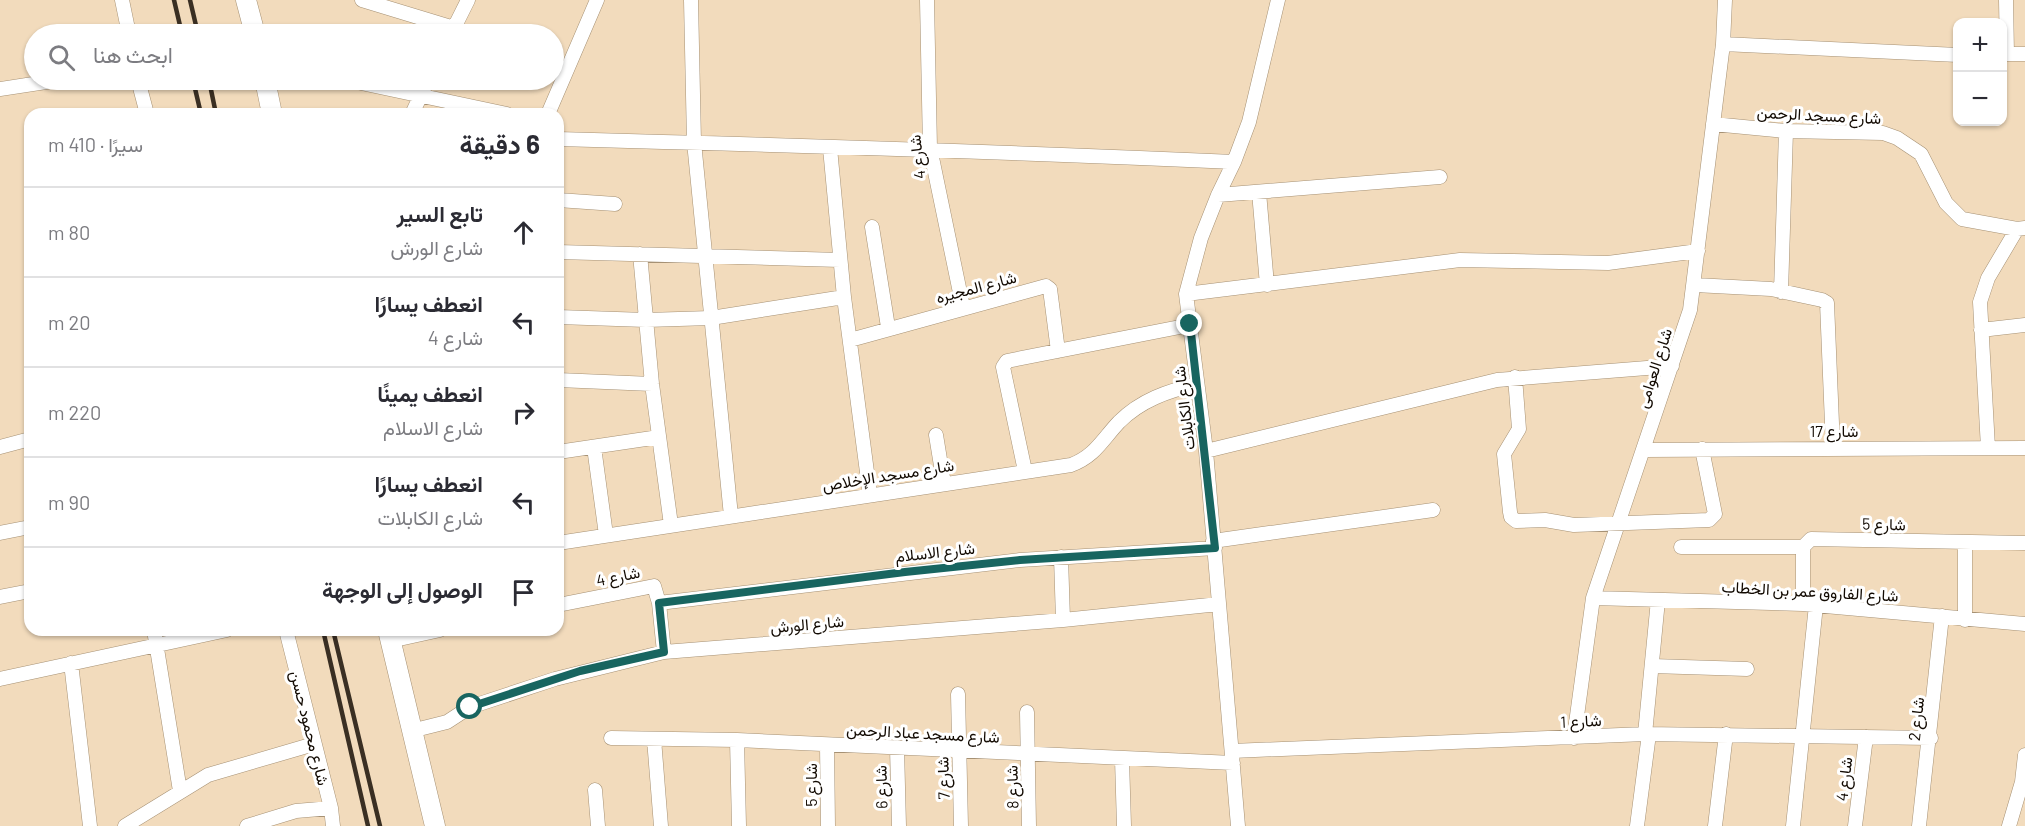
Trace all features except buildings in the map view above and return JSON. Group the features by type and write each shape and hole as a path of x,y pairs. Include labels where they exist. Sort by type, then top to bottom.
{"street":[{"path":"122,0 127,24"},
{"path":"246,0 252,24"},
{"path":"362,0 432,24"},
{"path":"456,24 468,0"},
{"path":"564,77 597,0"},
{"path":"691,0 694,142 731,516"},
{"name":"شارع 4","path":"927,0 930,148 963,307"},
{"name":"شارع الكابلات","path":"1238,826 1206,451 1186,294 1202,238 1218,195 1234,162 1261,80 1278,0"},
{"name":"شارع العوامى","path":"1574,738 1593,598 1690,310 1695,285 1723,44 1725,0"},
{"path":"2006,0 2006,18"},
{"path":"1723,44 1953,54"},
{"path":"2007,54 2025,54"},
{"path":"0,89 24,85"},
{"path":"141,90 145,108"},
{"path":"267,90 271,108"},
{"path":"396,90 480,108"},
{"path":"415,108 423,90"},
{"path":"551,108 558,90"},
{"name":"شارع مسجد الرحمن","path":"1713,124 1786,131 1883,133 1897,138 1921,154 1946,203 1962,219 2021,228"},
{"path":"1781,292 1786,131"},
{"path":"564,139 830,148 930,148 1234,162"},
{"path":"830,148 844,297 870,495"},
{"path":"1218,195 1440,177"},
{"path":"1258,192 1267,285"},
{"path":"564,200 615,204"},
{"path":"872,226 888,327"},
{"path":"1988,447 1980,302 1984,287 2021,228"},
{"path":"1186,294 1460,260 1608,263 1698,251"},
{"path":"564,252 840,260"},
{"path":"640,255 652,384 671,525"},
{"path":"1695,285 1781,292 1827,303 1833,448"},
{"name":"شارع المجيره","path":"850,340 888,327 1043,286 1048,287 1058,351"},
{"path":"564,317 646,320 711,318 844,297"},
{"path":"1025,471 1003,367 1007,361 1190,324"},
{"path":"1981,330 2025,325"},
{"path":"1206,451 1515,377 1672,366"},
{"path":"1515,377 1519,429 1504,454 1511,517 1516,521 1545,520 1574,525 1619,521 1709,520 1715,511 1702,449"},
{"path":"564,380 652,384"},
{"name":"شارع مسجد الإخلاص","path":"564,542 1071,465 1087,459 1098,450 1119,422 1142,404 1169,391 1197,384"},
{"path":"936,435 944,484"},
{"path":"564,451 659,436"},
{"path":"0,447 24,441"},
{"path":"594,447 606,535"},
{"name":"شارع 17","path":"1644,450 2025,448"},
{"name":"شارع الاسلام","path":"659,603 905,572 1214,544 1434,510"},
{"path":"0,533 24,528"},
{"name":"شارع 5","path":"1681,547 1803,547 1811,539 2025,543"},
{"path":"1965,542 1965,620"},
{"path":"1793,826 1802,736 1809,605 1803,547"},
{"path":"1061,557 1063,620"},
{"name":"شارع 4","path":"564,604 652,585 656,588 659,603"},
{"path":"0,597 24,592"},
{"name":"شارع الفاروق عمر بن الخطاب","path":"1593,598 1809,605 2025,624"},
{"path":"1637,826 1658,600"},
{"path":"659,603 664,652"},
{"name":"شارع الورش","path":"411,730 447,722 470,707 555,679 664,652 1063,620 1219,604"},
{"name":"شارع 2","path":"1919,826 1931,738 1942,616"},
{"path":"155,636 180,791"},
{"path":"0,679 199,636"},
{"name":"شارع محمود حسن","path":"287,636 331,808 333,826"},
{"path":"389,636 435,826"},
{"path":"71,663 90,826"},
{"path":"1652,666 1747,669"},
{"name":"شارع 7","path":"958,694 961,826"},
{"name":"شارع 8","path":"1027,712 1029,826"},
{"name":"شارع 1","path":"1233,757 1647,734 1931,738"},
{"path":"1715,826 1726,734"},
{"name":"شارع 4","path":"1854,826 1866,736"},
{"name":"شارع مسجد عباد الرحمن","path":"610,738 737,740 1122,759 1233,757"},
{"path":"654,739 661,826"},
{"path":"737,740 739,826"},
{"path":"124,826 219,770 314,744"},
{"name":"شارع 5","path":"827,745 828,826"},
{"name":"شارع 6","path":"897,748 899,826"},
{"path":"2009,826 2023,783 2025,755"},
{"path":"1122,759 1124,826"},
{"path":"596,790 598,826"},
{"path":"247,826 296,811 331,808"}],"railway":[{"path":"174,0 180,24"},
{"path":"190,0 196,24"},
{"path":"195,90 200,108"},
{"path":"211,90 215,108"},
{"path":"324,636 368,826"},
{"path":"334,636 380,826"}],"route":[{"path":"470,707 580,671 664,652 659,603 1020,560 1215,548 1206,451 1190,324"}]}
